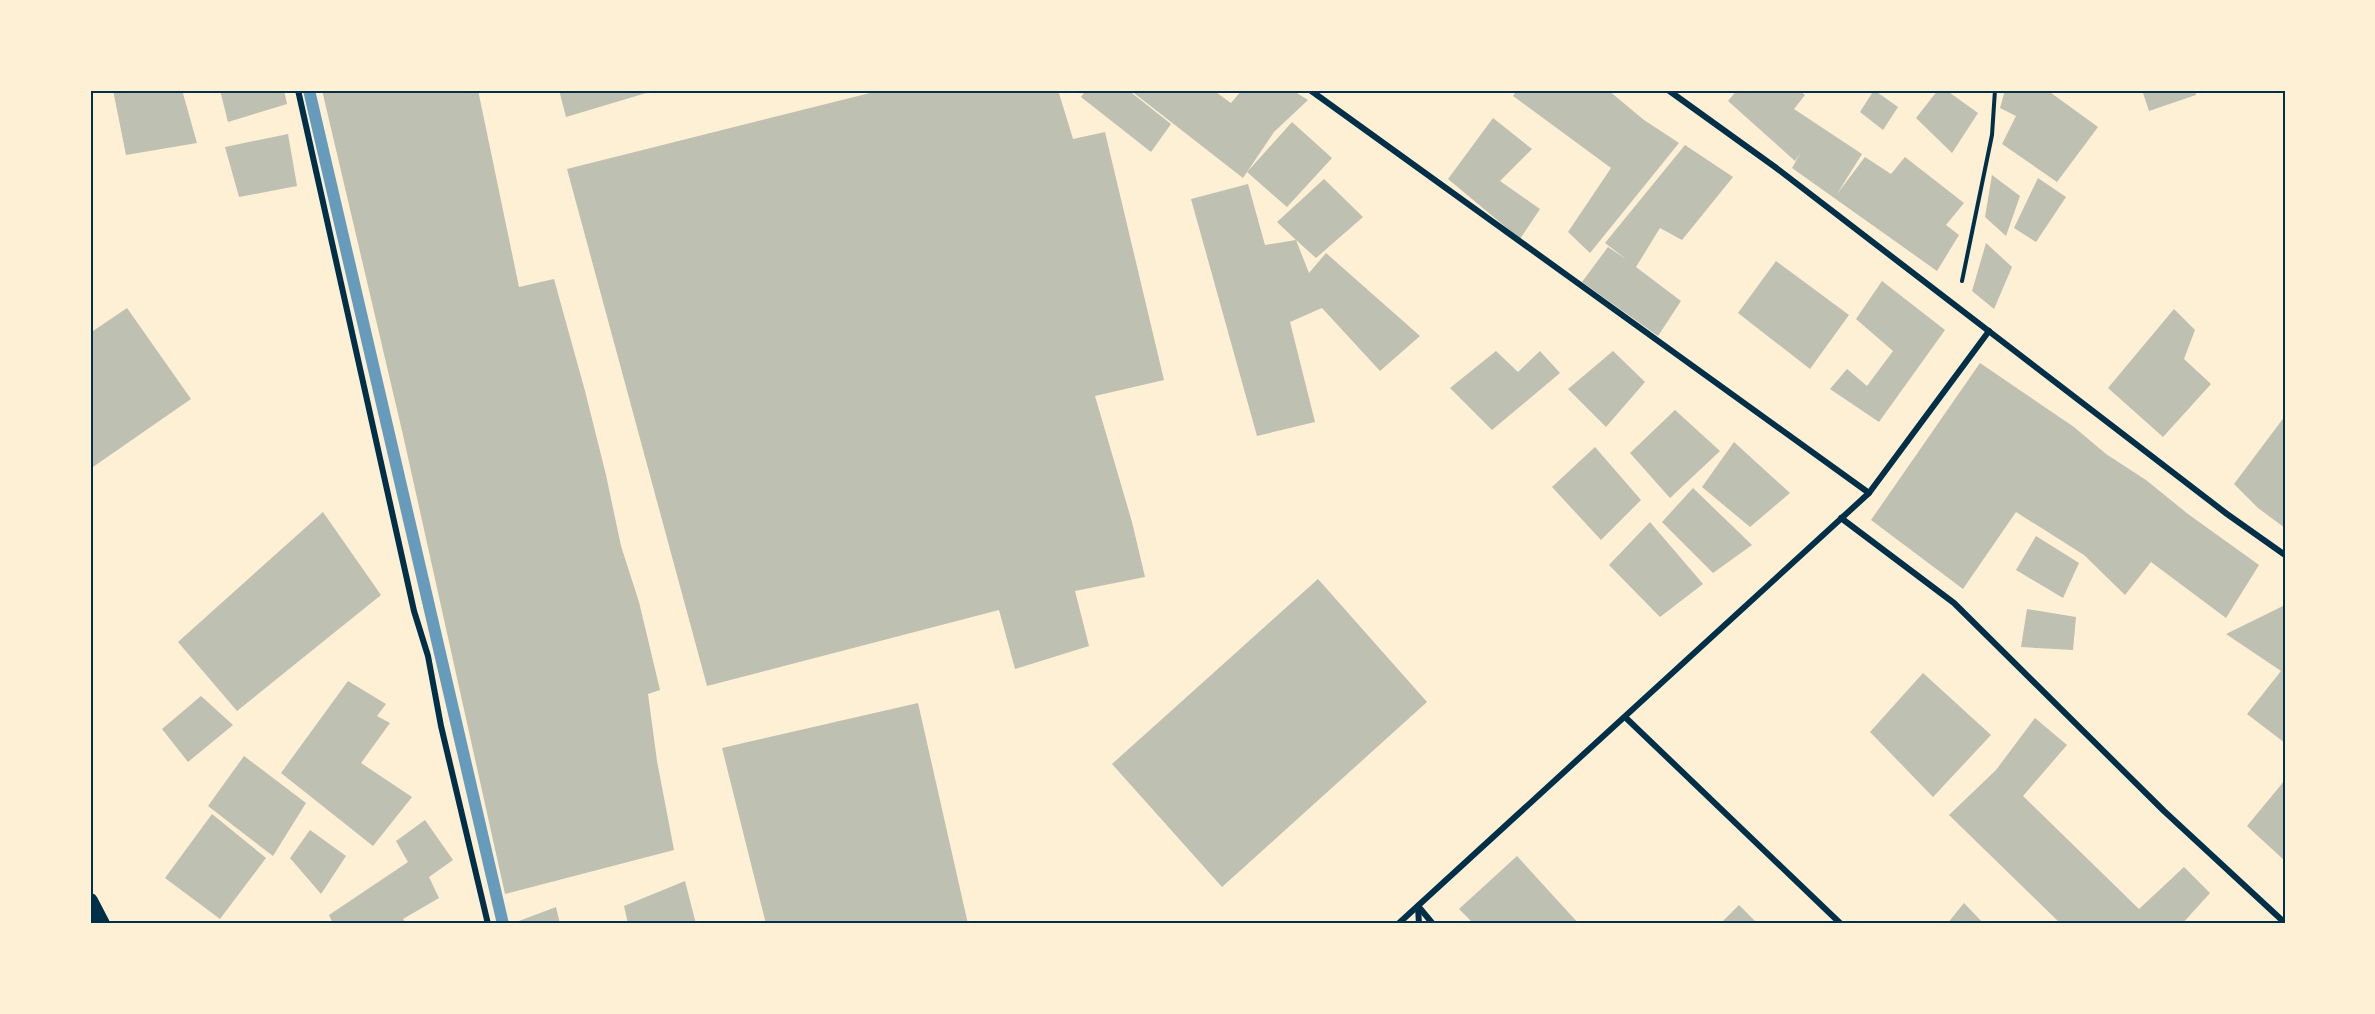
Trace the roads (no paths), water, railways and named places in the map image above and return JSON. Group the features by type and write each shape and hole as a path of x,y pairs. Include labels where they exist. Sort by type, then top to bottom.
{"highway":[{"path":"90,901 102,924"}],"street":[{"path":"298,90 414,611 428,656 441,726 488,924"},
{"path":"1310,90 1869,494"},
{"path":"1668,90 1775,167 2217,506 2285,555"},
{"path":"1398,924 1869,494 1989,331"},
{"path":"1841,518 1954,603 2164,811 2285,923"},
{"path":"1625,717 1841,924"},
{"path":"1418,906 1419,924"},
{"path":"1418,906 1433,924"}],"waterway":[{"path":"309,90 503,924"}]}
